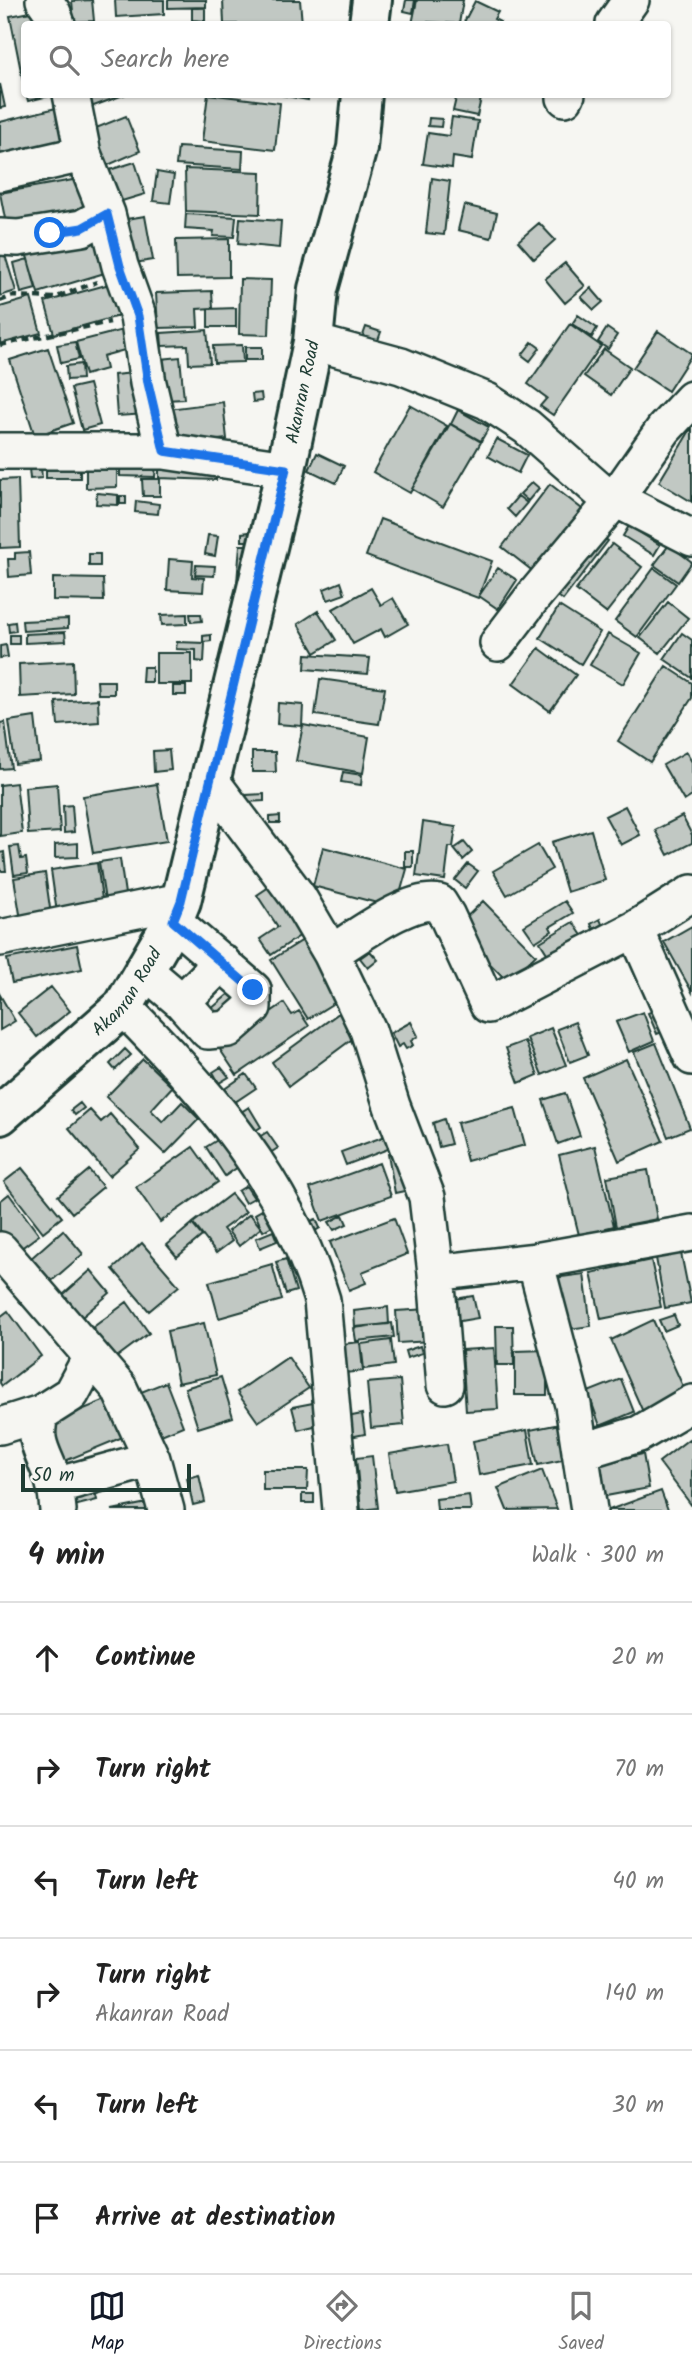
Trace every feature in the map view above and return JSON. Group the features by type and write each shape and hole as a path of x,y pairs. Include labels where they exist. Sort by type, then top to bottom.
{"main road":[{"path":"369,21 372,0"},
{"name":"Akanran Road","path":"0,1115 123,1007 177,911 286,469 313,342 318,289 357,148 362,98"}],"street":[{"path":"44,0 56,21"},
{"path":"616,21 631,0"},
{"path":"72,98 83,154 107,214 120,266 138,316 148,383 164,451"},
{"path":"0,173 83,154"},
{"path":"0,237 18,238 82,228 107,214"},
{"path":"313,342 401,366 487,401 527,427 600,491 692,538"},
{"path":"498,643 615,499 664,429 692,399"},
{"path":"0,451 164,451 286,469"},
{"path":"209,778 298,897 331,953 368,1030 392,1106 427,1197 445,1385"},
{"path":"331,953 405,908 429,901 439,903 488,1005 635,929 692,893"},
{"path":"0,938 177,911 222,962 253,990 253,1007 228,1029 208,1031 182,1002 143,969"},
{"path":"635,929 692,1057"},
{"path":"182,1002 222,962"},
{"path":"123,1007 174,1058 238,1136 295,1227 314,1272 322,1300 341,1510"},
{"path":"436,1273 536,1261 692,1233"},
{"path":"0,1250 119,1388 152,1459 166,1510"},
{"path":"536,1261 573,1405 589,1510"},
{"path":"0,1426 41,1413 71,1394 90,1357"},
{"path":"580,1452 639,1434 692,1403"},
{"path":"41,1413 36,1428 57,1498 152,1459"}],"path":[{"path":"0,301 13,296 54,298 116,276 124,276"},
{"path":"0,345 138,316"}],"building":[{"path":"92,0 94,21 74,21 72,1"},
{"path":"115,0 164,0 164,14 116,17"},
{"path":"168,0 206,0 206,7 168,8"},
{"path":"223,0 300,0 302,21 224,21"},
{"path":"406,0 415,0 413,13 404,11"},
{"path":"417,0 463,0 460,21 413,21"},
{"path":"475,1 498,12 494,19 498,21 465,21"},
{"path":"192,8 205,8 205,21 192,20"},
{"path":"46,9 49,21 21,21 21,71 10,16"},
{"path":"0,84 5,107 0,108"},
{"path":"88,98 115,98 91,107"},
{"path":"207,98 240,98 280,103 275,150 202,141"},
{"path":"456,98 481,98 477,116 453,111"},
{"path":"56,108 65,146 0,161 0,122"},
{"path":"126,116 140,151 106,166 91,130"},
{"path":"452,117 478,121 472,160 453,157 452,168 423,164 428,133 449,136"},
{"path":"429,118 442,119 441,127 428,126"},
{"path":"178,147 243,151 242,169 176,165"},
{"path":"135,162 145,194 112,204 103,172"},
{"path":"185,169 261,172 260,214 186,211"},
{"path":"157,172 174,175 170,203 153,201"},
{"path":"84,178 91,219 8,234 0,193"},
{"path":"432,178 450,181 444,235 426,233"},
{"path":"464,205 497,213 491,238 458,230"},
{"path":"186,214 236,217 234,237 213,236 214,231 185,229"},
{"path":"145,216 153,260 122,265 114,221"},
{"path":"240,218 281,221 279,248 238,244"},
{"path":"539,223 555,240 534,259 518,241"},
{"path":"106,229 118,269 38,293 26,253"},
{"path":"229,239 229,277 177,278 176,240"},
{"path":"0,243 16,291 0,296"},
{"path":"28,259 36,289 21,293 14,263"},
{"path":"565,263 585,286 565,303 545,279"},
{"path":"240,279 271,280 269,335 239,334"},
{"path":"113,283 122,315 54,334 45,302"},
{"path":"591,288 603,302 594,310 581,297"},
{"path":"212,291 213,308 197,309 198,327 158,328 156,293"},
{"path":"31,298 41,333 0,344 0,307"},
{"path":"236,308 236,327 208,327 208,309"},
{"path":"578,315 597,328 592,337 572,324"},
{"path":"570,324 601,346 553,415 540,406 547,398 528,384"},
{"path":"366,327 381,332 376,346 361,341"},
{"path":"607,328 617,335 608,349 598,342"},
{"path":"123,330 128,349 103,356 106,369 85,375 76,342"},
{"path":"207,330 210,363 189,364 188,345 162,346 161,333"},
{"path":"658,331 692,354 668,391 633,368"},
{"path":"75,342 79,359 61,363 57,345"},
{"path":"532,342 540,348 530,361 522,355"},
{"path":"242,345 243,362 214,363 213,346"},
{"path":"245,347 262,347 262,360 245,360"},
{"path":"48,348 73,423 35,436 10,360"},
{"path":"604,349 630,367 611,395 584,376"},
{"path":"180,357 184,399 165,400 161,359"},
{"path":"81,364 82,379 67,380 66,366"},
{"path":"144,372 147,414 117,416 114,375"},
{"path":"89,384 100,425 82,430 71,388"},
{"path":"261,393 262,401 253,402 252,394"},
{"path":"223,402 227,439 172,445 168,409"},
{"path":"410,405 447,426 410,493 373,472"},
{"path":"458,410 489,427 481,441 451,424"},
{"path":"450,424 481,442 443,507 412,489"},
{"path":"692,427 692,502 659,482"},
{"path":"497,439 527,455 518,473 488,456"},
{"path":"317,453 344,466 336,483 309,470"},
{"path":"159,461 217,463 216,480 159,478"},
{"path":"117,462 117,487 86,488 86,463"},
{"path":"120,463 156,464 155,477 120,476"},
{"path":"46,464 80,464 80,478 46,478"},
{"path":"41,467 42,478 30,479 29,468"},
{"path":"18,479 20,547 0,548 0,480"},
{"path":"142,479 160,479 160,496 143,496"},
{"path":"532,482 539,488 528,501 520,494"},
{"path":"550,484 582,509 534,572 502,547"},
{"path":"97,493 118,495 118,505 96,504"},
{"path":"120,496 126,496 126,504 120,504"},
{"path":"518,496 527,503 515,517 507,509"},
{"path":"136,501 159,504 158,514 135,512"},
{"path":"380,519 492,561 478,598 366,556"},
{"path":"629,526 660,545 654,555 623,536"},
{"path":"594,530 608,541 563,600 552,591"},
{"path":"250,532 250,541 242,541 242,533"},
{"path":"208,535 218,536 215,556 205,554"},
{"path":"612,544 642,567 606,613 576,590"},
{"path":"240,545 249,545 245,584 237,583"},
{"path":"669,545 692,562 678,582 654,565"},
{"path":"29,552 31,575 9,577 8,559 15,559 15,553"},
{"path":"89,554 100,554 100,566 89,566"},
{"path":"169,559 193,561 192,577 204,578 203,592 167,590"},
{"path":"196,565 215,566 214,576 195,575"},
{"path":"498,568 517,580 498,609 479,596"},
{"path":"654,568 676,584 637,637 615,621"},
{"path":"53,578 103,579 104,601 53,600"},
{"path":"341,582 345,594 328,600 324,589"},
{"path":"371,588 381,605 393,598 408,624 385,637 381,629 353,644 333,609"},
{"path":"668,602 688,618 660,653 640,638"},
{"path":"559,606 600,632 581,664 540,638"},
{"path":"318,611 336,640 315,653 298,624"},
{"path":"187,614 187,624 162,625 161,615"},
{"path":"190,614 201,614 202,621 191,622"},
{"path":"68,619 68,628 23,631 22,621"},
{"path":"15,622 16,631 9,632 8,623"},
{"path":"65,632 66,641 25,643 25,634"},
{"path":"682,633 692,640 692,678 664,659"},
{"path":"608,634 641,653 623,684 590,665"},
{"path":"10,635 19,635 19,644 10,644"},
{"path":"211,635 211,641 203,642 203,636"},
{"path":"177,642 205,643 204,662 196,661 196,650 176,649"},
{"path":"6,645 8,657 0,658 0,646"},
{"path":"539,648 576,675 550,711 513,684"},
{"path":"156,653 192,653 192,684 156,684"},
{"path":"306,654 370,658 368,674 305,669"},
{"path":"73,661 74,694 20,697 19,664"},
{"path":"666,666 692,683 692,698 650,762 618,741"},
{"path":"143,667 152,667 152,682 142,682"},
{"path":"320,679 385,688 379,724 315,715"},
{"path":"97,681 114,681 114,694 98,694"},
{"path":"173,686 186,686 186,695 173,695"},
{"path":"98,699 99,722 58,725 56,702"},
{"path":"278,703 303,705 302,726 277,724"},
{"path":"35,717 40,761 15,764 9,721"},
{"path":"5,722 11,768 0,769 0,723"},
{"path":"303,725 369,737 363,773 296,761"},
{"path":"169,750 171,770 154,772 153,751"},
{"path":"252,752 275,752 276,772 252,772"},
{"path":"686,752 692,762 692,796 684,801 663,765"},
{"path":"343,772 362,775 361,785 341,782"},
{"path":"16,783 22,833 0,836 0,785"},
{"path":"57,784 60,832 28,834 25,787"},
{"path":"157,784 167,841 93,853 83,796"},
{"path":"264,794 264,801 247,802 246,795"},
{"path":"72,805 74,832 64,833 63,806"},
{"path":"625,806 640,835 621,845 605,816"},
{"path":"280,816 280,823 270,823 270,817"},
{"path":"682,816 692,835 692,843 668,855 655,830"},
{"path":"423,822 456,827 453,847 449,847 445,880 416,876"},
{"path":"591,830 605,880 567,892 552,842"},
{"path":"464,842 472,852 463,860 454,849"},
{"path":"78,843 78,857 55,858 55,845"},
{"path":"538,845 552,869 507,895 493,871"},
{"path":"19,846 21,859 26,858 28,873 14,875 10,847"},
{"path":"323,847 407,869 396,908 313,886"},
{"path":"405,851 413,851 413,867 405,867"},
{"path":"4,852 6,871 0,871 0,853"},
{"path":"120,859 125,894 135,893 106,907 99,862"},
{"path":"97,863 103,906 57,913 51,870"},
{"path":"468,864 478,871 465,888 455,880"},
{"path":"45,873 51,915 21,920 14,878"},
{"path":"272,885 304,933 271,955 260,939 278,927 257,895"},
{"path":"483,901 536,955 508,982 455,928"},
{"path":"565,901 573,913 550,927 552,931 535,942 524,926"},
{"path":"600,919 602,924 593,929 591,924"},
{"path":"573,922 583,937 550,958 540,942"},
{"path":"692,926 692,992 664,942"},
{"path":"308,937 345,996 308,1019 271,960"},
{"path":"77,945 82,969 12,983 7,959"},
{"path":"370,951 378,960 368,968 360,958"},
{"path":"51,987 70,1011 37,1037 18,1013"},
{"path":"237,987 247,1000 215,1027 204,1015"},
{"path":"0,995 15,1021 0,1030"},
{"path":"284,1003 292,1015 299,1011 309,1026 237,1075 219,1048"},
{"path":"667,1005 676,1027 657,1034 648,1013"},
{"path":"347,1007 363,1031 289,1086 272,1062"},
{"path":"643,1012 654,1041 629,1052 616,1022"},
{"path":"411,1022 418,1036 411,1041 413,1045 406,1049 403,1044 398,1047 391,1033"},
{"path":"575,1022 588,1055 570,1062 557,1029"},
{"path":"551,1028 566,1065 542,1075 527,1038"},
{"path":"525,1041 538,1075 519,1083 506,1048"},
{"path":"656,1043 690,1128 668,1137 634,1052"},
{"path":"125,1049 131,1055 115,1070 110,1064"},
{"path":"143,1059 172,1087 151,1110 163,1122 182,1102 199,1119 165,1154 106,1097"},
{"path":"626,1059 663,1141 619,1161 583,1078"},
{"path":"221,1067 229,1077 219,1083 213,1072"},
{"path":"246,1074 256,1088 232,1104 223,1090"},
{"path":"565,1093 580,1136 558,1144 543,1100"},
{"path":"80,1103 84,1108 75,1115 71,1110"},
{"path":"249,1107 261,1127 250,1134 238,1114"},
{"path":"515,1108 525,1145 467,1161 457,1123"},
{"path":"90,1110 101,1122 110,1114 140,1149 109,1176 69,1128"},
{"path":"444,1119 451,1144 439,1147 433,1123"},
{"path":"267,1132 278,1148 267,1155 256,1139"},
{"path":"391,1134 396,1146 346,1165 341,1152"},
{"path":"219,1139 238,1167 225,1176 206,1147"},
{"path":"595,1146 614,1226 606,1228 609,1240 594,1243 591,1232 579,1235 559,1155"},
{"path":"193,1147 218,1182 160,1222 136,1187"},
{"path":"402,1151 409,1190 395,1193 388,1154"},
{"path":"379,1163 391,1196 322,1221 310,1188"},
{"path":"22,1168 62,1217 43,1232 4,1182"},
{"path":"89,1170 103,1187 72,1213 58,1196"},
{"path":"648,1170 657,1219 616,1227 607,1177"},
{"path":"246,1186 254,1198 245,1203 238,1191"},
{"path":"9,1194 39,1235 9,1257 0,1245 0,1201"},
{"path":"231,1194 246,1212 223,1229 232,1241 216,1253 193,1223"},
{"path":"264,1209 272,1226 263,1231 255,1214"},
{"path":"250,1214 261,1228 239,1246 228,1231"},
{"path":"343,1215 347,1224 334,1230 329,1222"},
{"path":"394,1218 407,1254 362,1272 366,1283 349,1290 330,1242"},
{"path":"316,1219 320,1228 308,1235 308,1222"},
{"path":"192,1224 202,1236 177,1257 167,1245"},
{"path":"63,1230 83,1254 41,1290 21,1267"},
{"path":"273,1231 277,1241 260,1248 256,1238"},
{"path":"142,1243 179,1286 149,1311 113,1269"},
{"path":"681,1253 691,1303 665,1308 656,1258"},
{"path":"286,1259 296,1291 286,1294 276,1262"},
{"path":"651,1260 661,1307 601,1319 591,1273"},
{"path":"272,1264 282,1300 219,1318 209,1282"},
{"path":"91,1270 110,1293 75,1323 56,1301"},
{"path":"584,1274 591,1326 569,1329 554,1278"},
{"path":"473,1296 478,1318 454,1322 449,1300"},
{"path":"127,1302 149,1333 102,1368 80,1337"},
{"path":"388,1307 389,1324 355,1327 354,1311"},
{"path":"429,1309 431,1341 398,1343 396,1311"},
{"path":"8,1311 41,1356 2,1386 0,1317"},
{"path":"674,1315 678,1325 664,1331 659,1320"},
{"path":"653,1320 686,1393 643,1412 611,1340"},
{"path":"204,1323 216,1375 178,1383 167,1331"},
{"path":"392,1323 394,1337 356,1341 354,1328"},
{"path":"496,1326 513,1326 514,1365 497,1365"},
{"path":"391,1340 394,1365 364,1369 361,1344"},
{"path":"360,1342 363,1371 345,1373 342,1344"},
{"path":"420,1346 422,1353 407,1358 405,1351"},
{"path":"494,1348 498,1409 466,1411 462,1350"},
{"path":"547,1350 547,1395 515,1395 515,1351"},
{"path":"288,1357 309,1388 258,1422 237,1392"},
{"path":"221,1377 233,1417 198,1428 185,1388"},
{"path":"621,1379 634,1412 600,1426 588,1392"},
{"path":"400,1380 404,1425 371,1428 367,1383"},
{"path":"166,1382 183,1426 154,1438 136,1394"},
{"path":"108,1399 123,1437 53,1466 38,1428"},
{"path":"313,1403 318,1425 298,1430 292,1407"},
{"path":"362,1414 365,1434 350,1437 347,1417"},
{"path":"560,1424 567,1459 538,1465 530,1430"},
{"path":"527,1430 533,1465 479,1475 473,1441"},
{"path":"689,1439 692,1443 692,1506 659,1462"},
{"path":"447,1444 453,1481 395,1491 389,1454"},
{"path":"643,1454 649,1488 606,1496 600,1463"},
{"path":"372,1456 378,1508 361,1510 356,1458"},
{"path":"263,1470 308,1470 307,1490 263,1490"},
{"path":"542,1470 557,1509 507,1510 498,1488"},
{"path":"199,1475 205,1502 193,1505 187,1478"},
{"path":"94,1486 97,1500 70,1507 66,1492"},
{"path":"661,1491 668,1510 609,1510"},
{"path":"302,1494 314,1494 314,1503 302,1503"},
{"path":"469,1495 471,1510 437,1510 436,1499"},
{"path":"147,1503 148,1510 112,1510"}],"route":[{"path":"50,233 82,228 107,214 120,266 138,316 148,383 164,451 286,469 181,901 173,921 253,990"}]}
